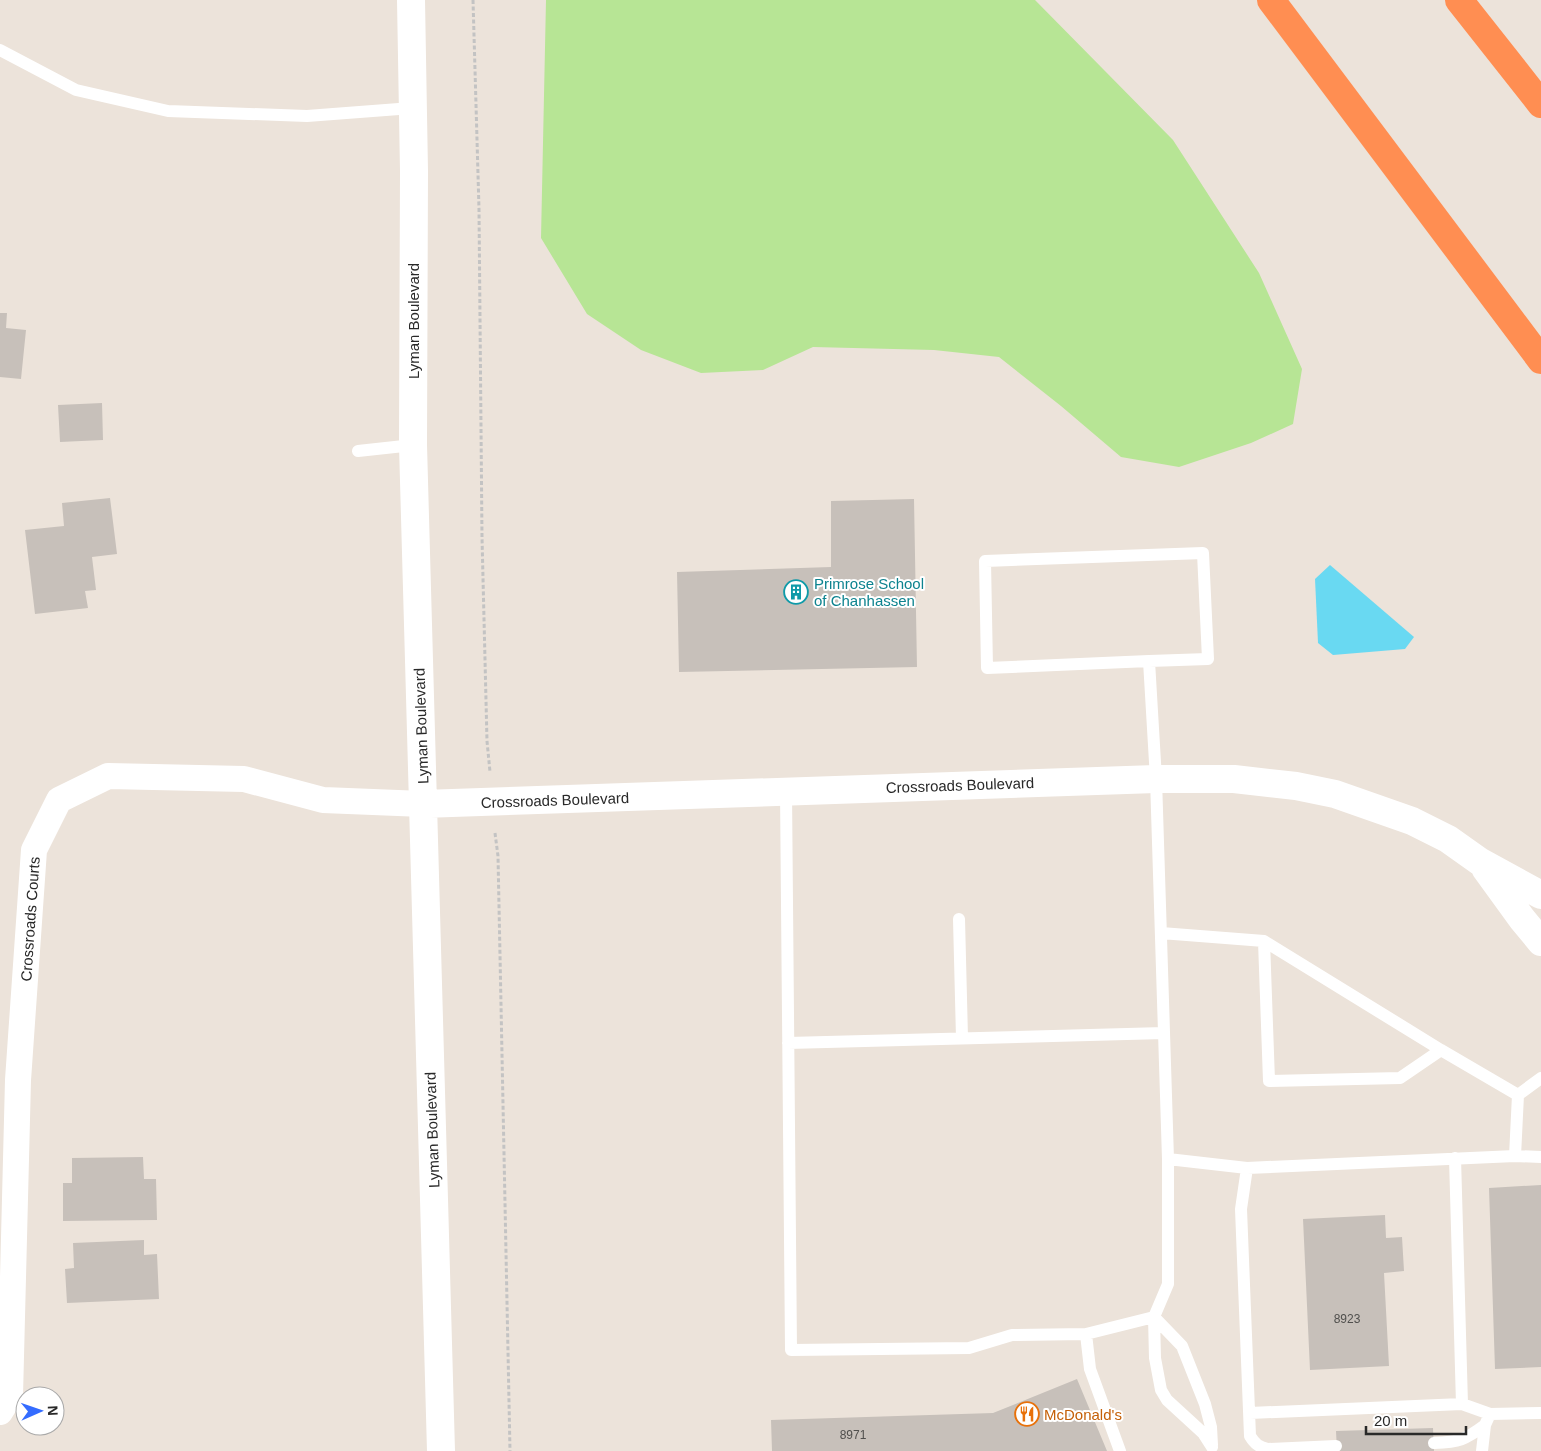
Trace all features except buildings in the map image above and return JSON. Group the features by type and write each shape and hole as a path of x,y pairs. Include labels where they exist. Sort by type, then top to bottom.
{"highway":[{"path":"1271,0 1541,360"},
{"path":"1459,0 1541,104"}],"main road":[{"name":"Lyman Boulevard","path":"411,0 414,171 413,445 441,1451"},
{"name":"Crossroads Boulevard","path":"423,804 1156,779 1234,779 1296,786 1335,794 1412,820 1541,895"},
{"name":"Crossroads Boulevard","path":"1480,861 1541,942"}],"street":[{"name":"Crossroads Courts","path":"0,1412 10,1396 18,1080 34,850 59,800 108,776 244,779 323,800 423,804"}],"lane":[{"path":"0,50 76,90 168,111 307,116 412,108"},
{"path":"358,451 413,445"},
{"path":"1203,553 1208,659 1149,661 987,668 985,561 1203,553"},
{"path":"1149,661 1156,779 1168,1159 1168,1284 1154,1317 1155,1358 1162,1390 1167,1400 1203,1433 1212,1449"},
{"path":"786,791 791,1350 969,1348 1012,1335 1086,1334 1154,1317"},
{"path":"959,919 962,1038"},
{"path":"1160,933 1264,941 1518,1095"},
{"path":"1264,941 1269,1081 1400,1078 1441,1050"},
{"path":"788,1042 1164,1033"},
{"path":"1518,1095 1541,1078"},
{"path":"1515,1156 1518,1095"},
{"path":"1168,1159 1247,1168 1455,1158 1541,1157"},
{"path":"1455,1158 1462,1404"},
{"path":"1247,1168 1241,1209 1250,1451"},
{"path":"1154,1317 1182,1346 1205,1404 1211,1427 1212,1449"},
{"path":"1086,1334 1090,1370 1120,1451"},
{"path":"1250,1412 1462,1404 1488,1420"},
{"path":"1434,1443 1457,1442 1470,1436 1488,1420 1541,1413"},
{"path":"1482,1451 1488,1420"},
{"path":"1250,1436 1254,1443 1268,1449 1336,1446"}],"path":[{"path":"473,0 479,209 482,537 487,741 498,856 510,1451"}],"green space":[{"path":"546,0 1035,0 1173,140 1259,273 1302,369 1293,424 1251,443 1179,467 1121,457 999,357 934,350 813,347 763,370 701,373 641,350 587,314 541,238"}],"water":[{"path":"1330,565 1414,637 1405,649 1333,655 1318,643 1315,579"}],"place":[{"name":"Primrose School of Chanhassen","path":"796,592"},
{"name":"McDonald's","path":"1027,1414"}]}
